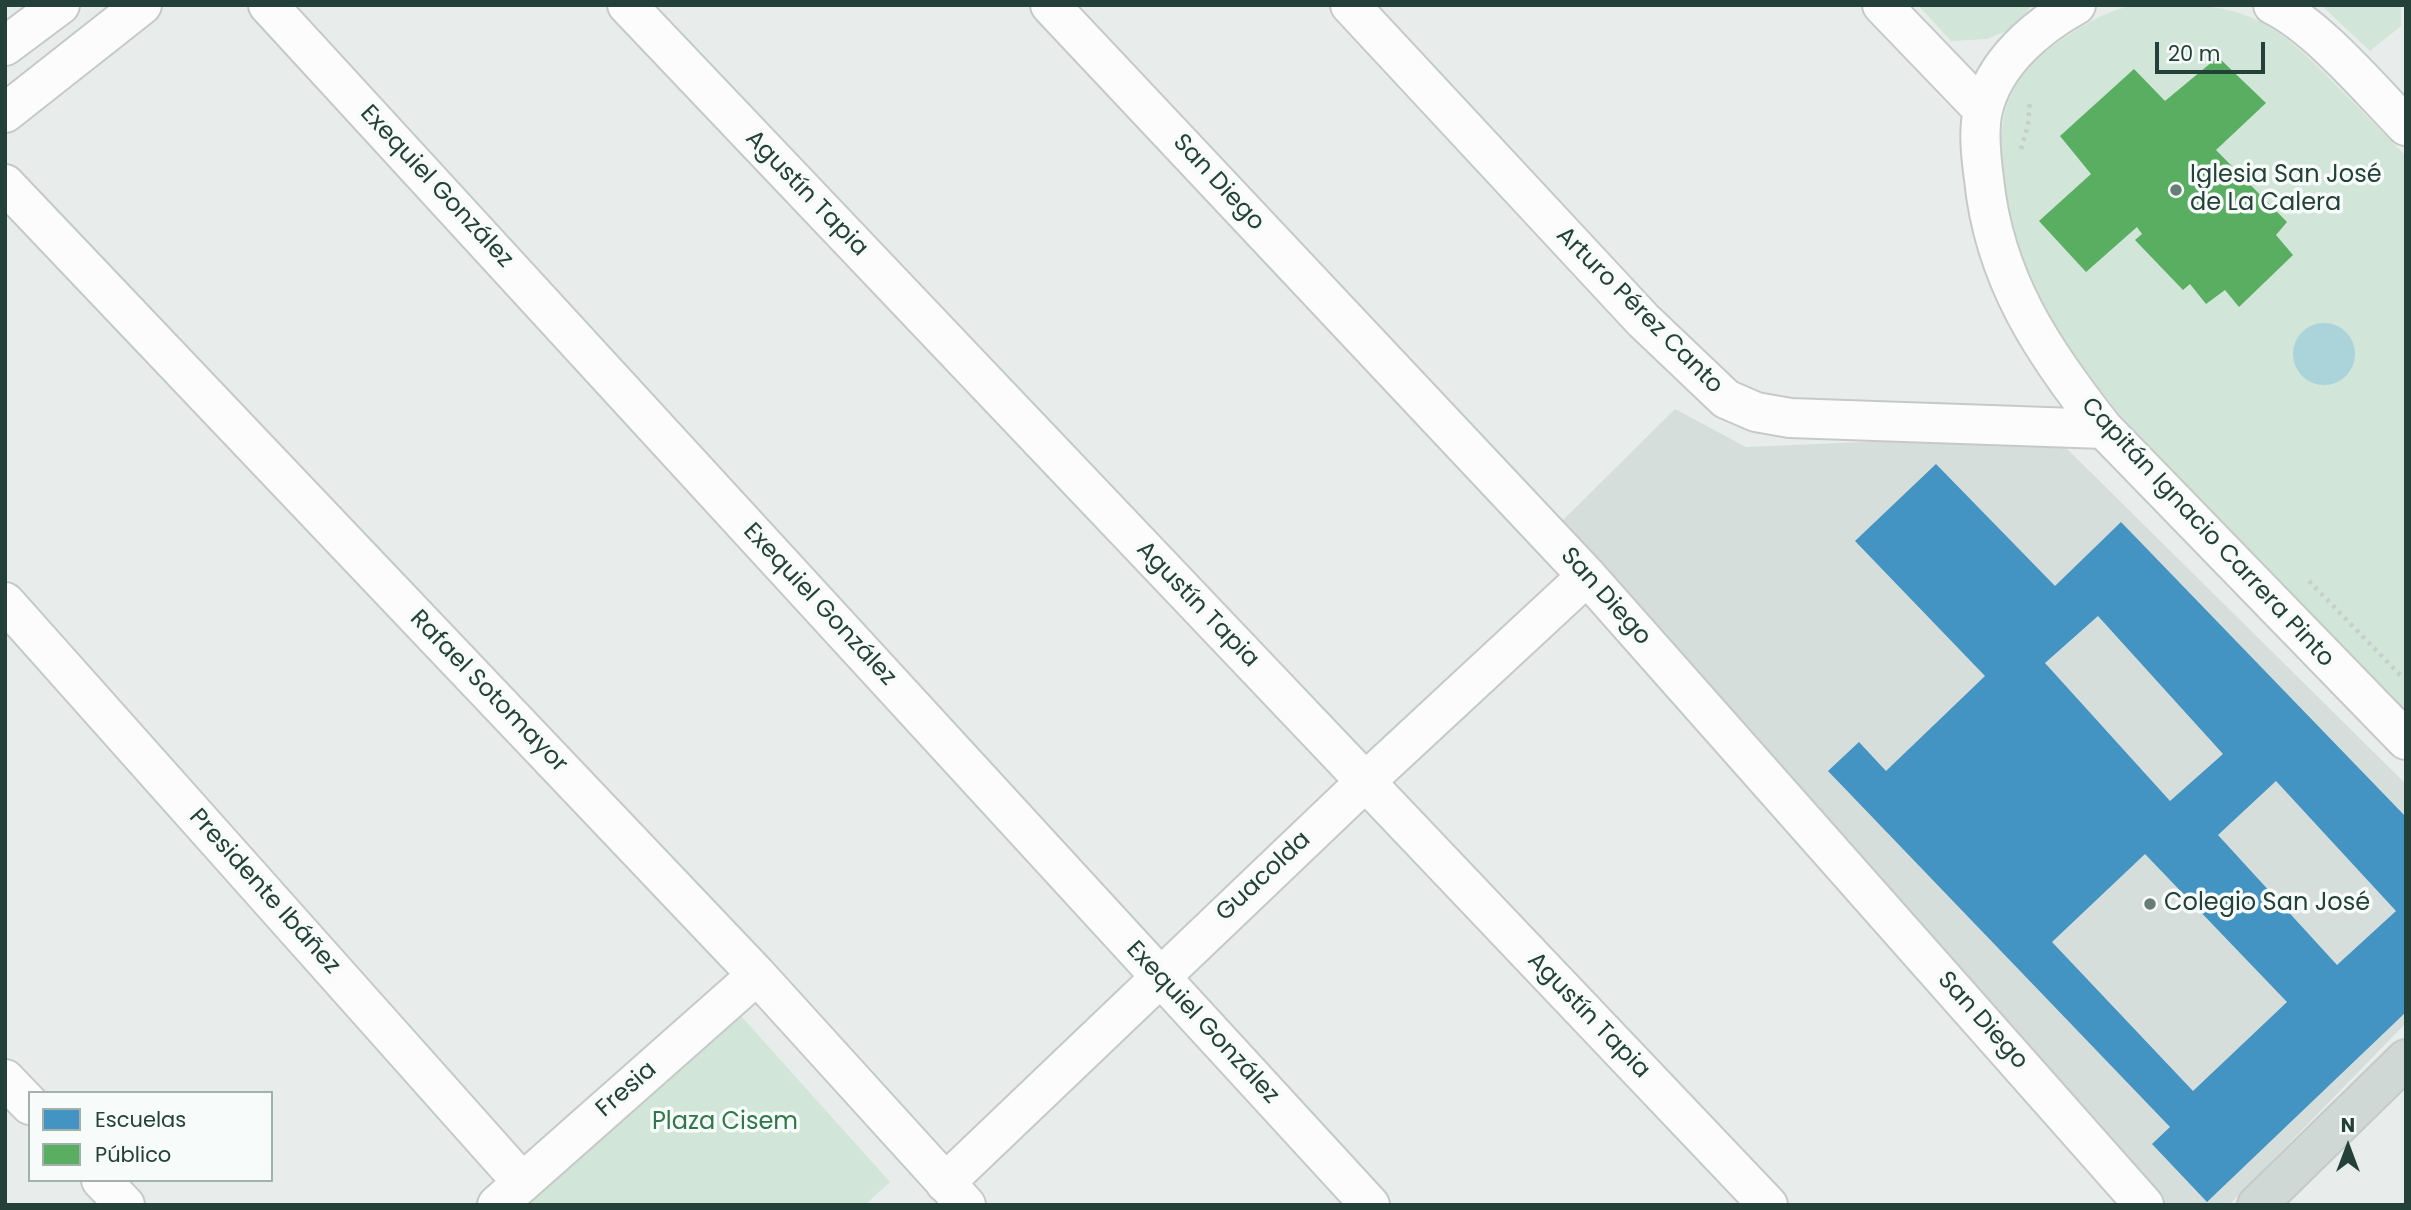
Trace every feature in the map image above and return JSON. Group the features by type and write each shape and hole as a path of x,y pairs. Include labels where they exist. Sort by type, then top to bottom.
{"main road":[{"path":"2257,1205 2406,1059"}],"street":[{"path":"5,47 60,5"},
{"path":"5,113 142,5"},
{"name":"Exequiel González","path":"268,5 1370,1205"},
{"name":"Agustín Tapia","path":"627,5 1768,1205"},
{"name":"San Diego","path":"1050,5 1587,576 2144,1205"},
{"name":"Arturo Pérez Canto","path":"1350,5 1643,320 1726,399 1756,412 1790,418 2104,429"},
{"path":"1882,5 1983,110"},
{"name":"Capitán Ignacio Carrera Pinto","path":"2076,5 2035,31 1998,74 1983,110 1981,152 1985,192 1991,229 2001,263 2024,313 2062,377 2104,429 2406,740"},
{"path":"2273,5 2287,12 2320,39 2406,126"},
{"name":"Rafael Sotomayor","path":"5,184 757,975 955,1194"},
{"name":"Guacolda","path":"955,1194 1159,976 1587,576"},
{"name":"Presidente Ibáñez","path":"5,602 510,1193"},
{"name":"Fresia","path":"510,1193 757,975"},
{"path":"5,1079 28,1103"},
{"path":"104,1182 125,1205"}],"path":[{"path":"2005,66 2030,96 2028,125 2018,157"},
{"path":"2308,580 2406,681"}],"shaded area":[{"name":"Colegio San José","path":"1675,409 1746,447 2052,434 2406,784 2406,1023 2229,1205 2166,1205 1555,528"}],"green space":[{"path":"1918,5 2031,5 2019,26 1987,39 1951,41"},
{"path":"2137,5 2214,8 2239,13 2268,26 2307,56 2406,156 2406,715 2120,415 2061,335 2034,286 2025,263 2010,213 2002,162 2001,138 2007,105 2025,73 2051,48 2097,19 2116,10"},
{"path":"2321,5 2401,5 2401,26 2370,51"},
{"name":"Plaza Cisem","path":"732,1006 890,1182 865,1205 509,1205"}],"water":[{"path":"2324,323 2336,325 2346,332 2353,342 2353,366 2346,376 2336,383 2324,385 2312,383 2302,376 2295,366 2293,354 2295,342 2302,332 2312,325"}],"building: Escuelas":[{"path":"1936,464 2055,586 2121,522 2406,817 2406,1012 2207,1202 2152,1144 2170,1127 1828,771 1859,742 1886,771 1985,676 1855,541","holes":["2098,616 2223,754 2170,801 2045,663","2276,781 2396,911 2337,965 2218,835","2145,854 2287,1002 2193,1091 2052,942"]}],"building: Público":[{"path":"2218,57 2266,103 2216,150 2287,222 2276,235 2293,255 2239,307 2225,290 2206,304 2190,284 2183,290 2135,240 2142,234 2137,227 2086,272 2039,221 2091,174 2060,136 2134,69 2165,101"}],"place":[{"name":"Iglesia San José de La Calera","path":"2176,190"},
{"name":"Colegio San José","path":"2150,904"}]}
